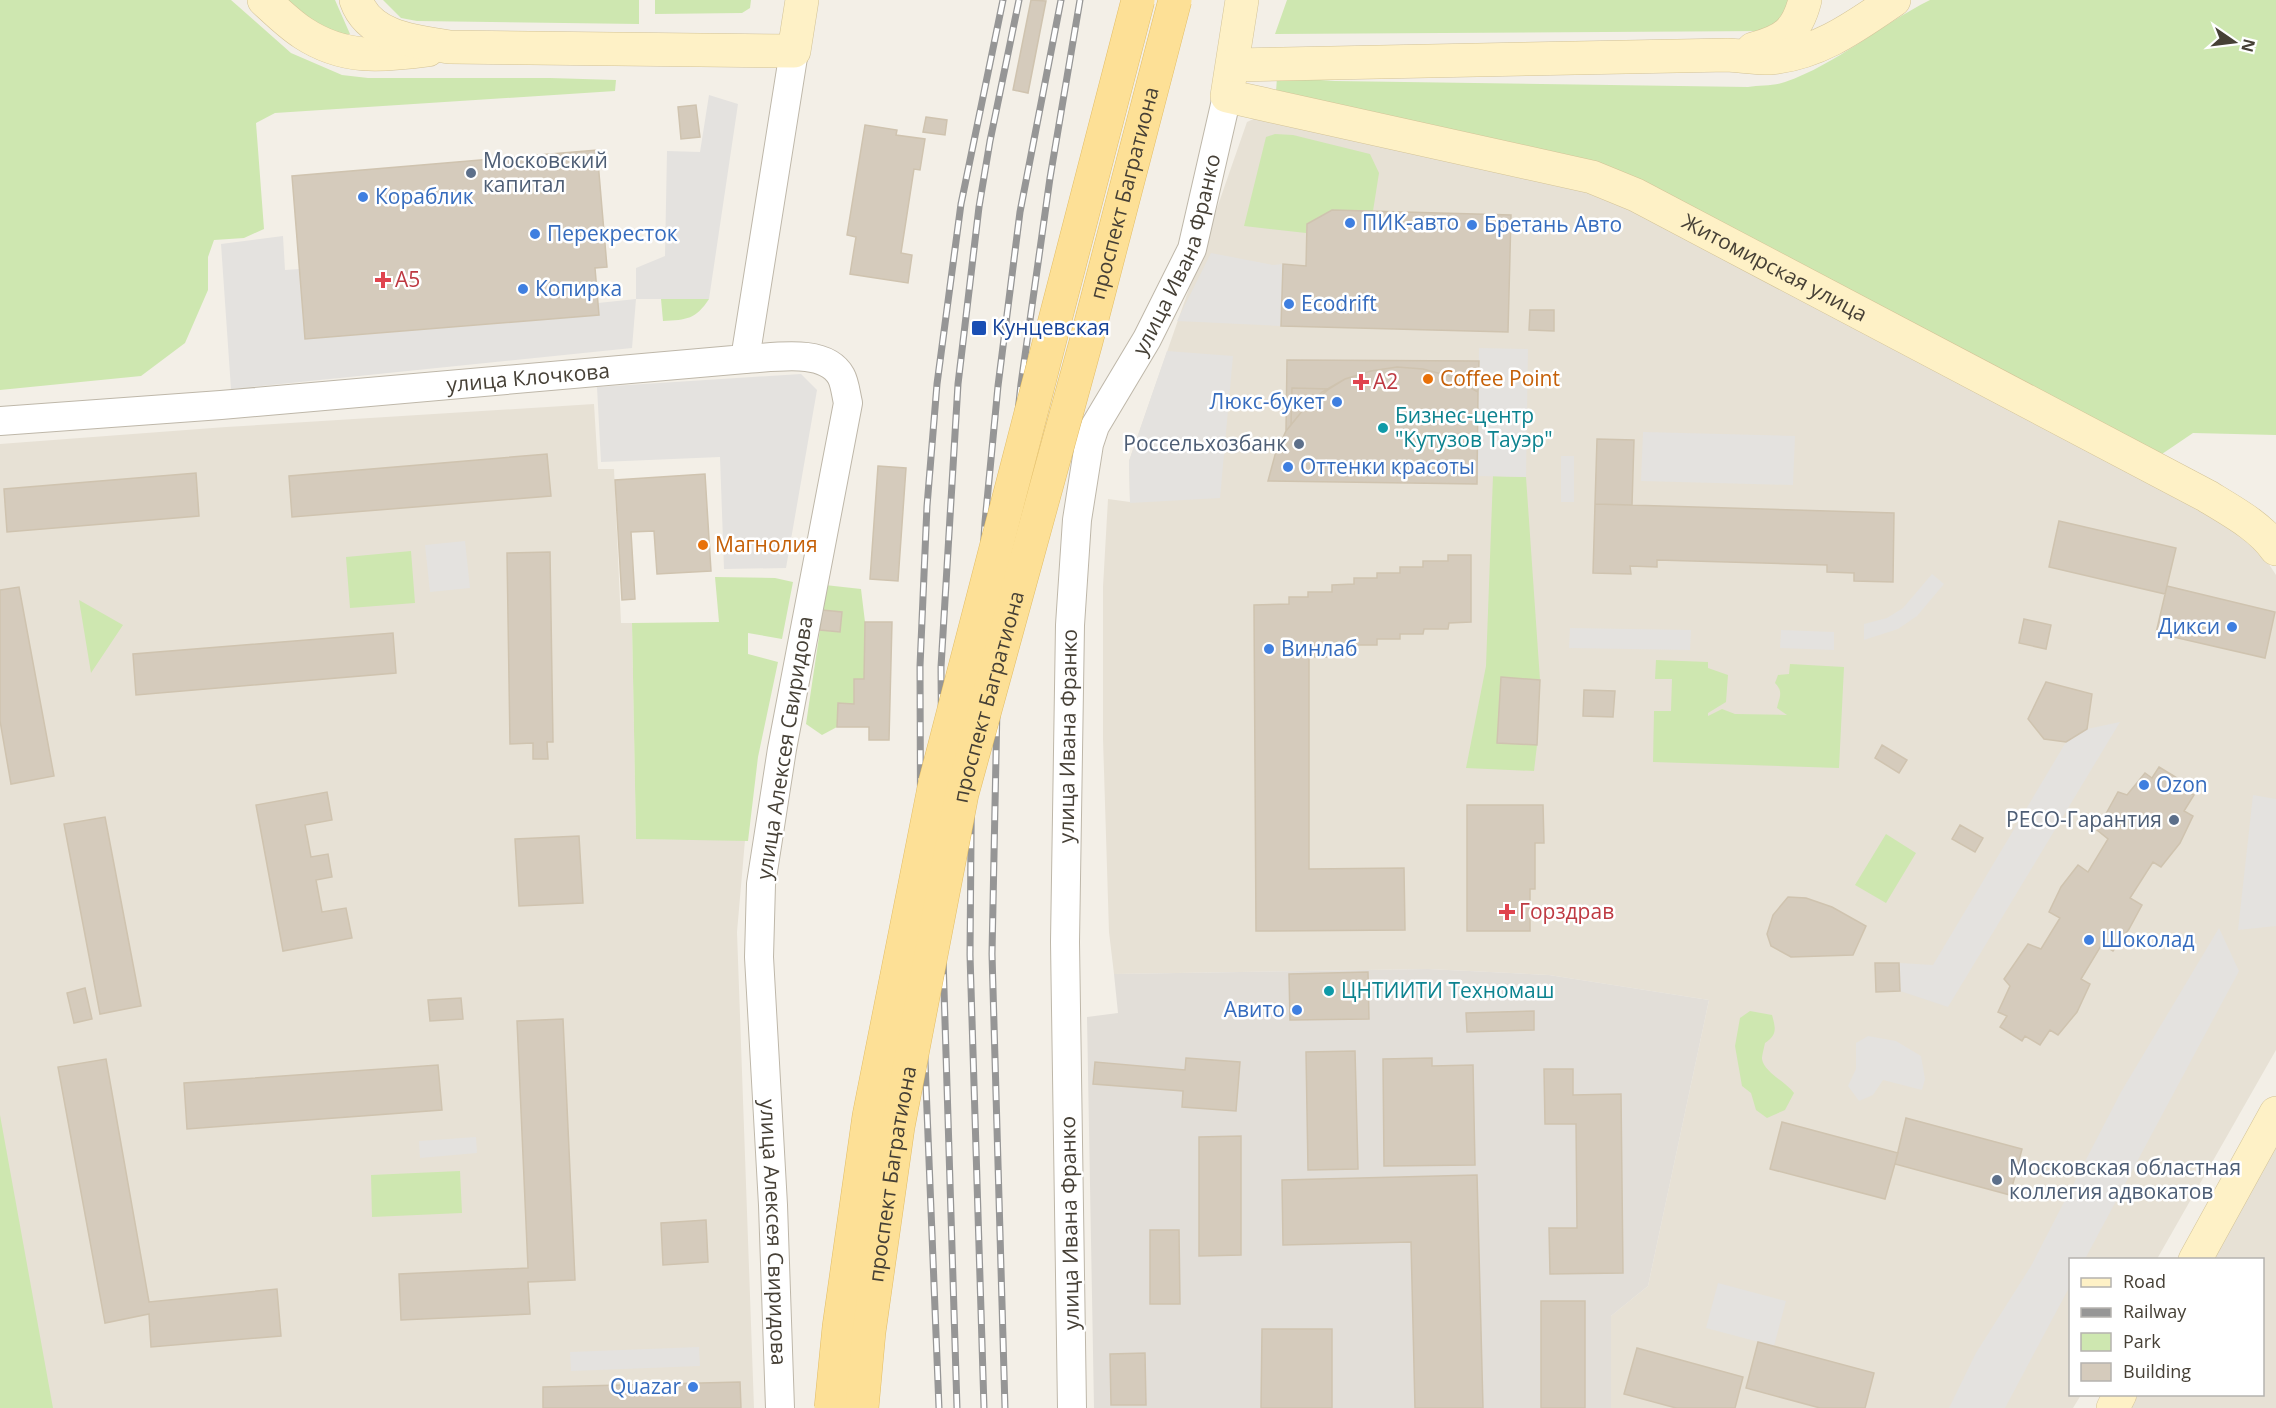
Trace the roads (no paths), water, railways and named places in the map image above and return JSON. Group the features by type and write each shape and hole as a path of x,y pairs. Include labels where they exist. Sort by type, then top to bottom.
{"main road":[{"name":"проспект Багратиона","path":"831,1408 839,1327 869,1116 935,783 1138,0"},
{"name":"проспект Багратиона","path":"862,1408 869,1332 898,1127 962,794 1083,354 1175,0"}],"street":[{"path":"264,0 303,33 330,47 381,56 450,47"},
{"path":"356,0 367,18 380,28 416,42 450,47 794,51"},
{"path":"1728,55 1775,43 1791,32 1802,12 1805,0"},
{"path":"1233,65 1728,55 1770,58 1810,50 1842,35 1894,0"},
{"path":"745,359 802,1"},
{"path":"1227,96 1241,2"},
{"name":"Житомирская улица","path":"1227,96 1592,177 1636,195 2207,496 2242,518 2270,540 2276,549"},
{"name":"улица Ивана Франко","path":"1072,1408 1065,942 1070,625 1077,520 1089,444 1095,426 1147,339 1192,249 1227,96"},
{"name":"улица Алексея Свиридова","path":"745,359 812,356 830,364 841,376 848,403 782,749 761,884 759,957 773,1205 780,1408"},
{"name":"улица Клочкова","path":"0,421 221,405 745,359"},
{"path":"2196,1258 2276,1113"}],"railway":[{"path":"939,1408 921,962 920,666 927,506 937,384 961,204 1003,0"},
{"path":"957,1408 943,957 941,667 958,384 979,207 1019,0"},
{"path":"984,1408 970,955 972,727 985,522 998,386 1020,212 1061,0"},
{"path":"1005,1408 992,954 997,707 1006,523 1021,384 1050,178 1080,0"}],"place":[{"name":"Московский капитал","path":"471,173"},
{"name":"Кораблик","path":"363,197"},
{"name":"ПИК-авто","path":"1350,223"},
{"name":"Бретань Авто","path":"1472,225"},
{"name":"Перекресток","path":"535,234"},
{"name":"А5","path":"383,280"},
{"name":"Копирка","path":"523,289"},
{"name":"Ecodrift","path":"1289,304"},
{"name":"Кунцевская","path":"979,328"},
{"name":"Coffee Point","path":"1428,379"},
{"name":"А2","path":"1361,382"},
{"name":"Люкс-букет","path":"1337,402"},
{"name":"Бизнес-центр \"Кутузов Тауэр\"","path":"1383,428"},
{"name":"Россельхозбанк","path":"1299,444"},
{"name":"Оттенки красоты","path":"1288,467"},
{"name":"Магнолия","path":"703,545"},
{"name":"Дикси","path":"2232,627"},
{"name":"Винлаб","path":"1269,649"},
{"name":"Ozon","path":"2144,785"},
{"name":"РЕСО-Гарантия","path":"2174,820"},
{"name":"Горздрав","path":"1507,912"},
{"name":"Шоколад","path":"2089,940"},
{"name":"ЦНТИИТИ Техномаш","path":"1329,991"},
{"name":"Авито","path":"1297,1010"},
{"name":"Московская областная коллегия адвокатов","path":"1997,1180"},
{"name":"Quazar","path":"693,1387"}]}
